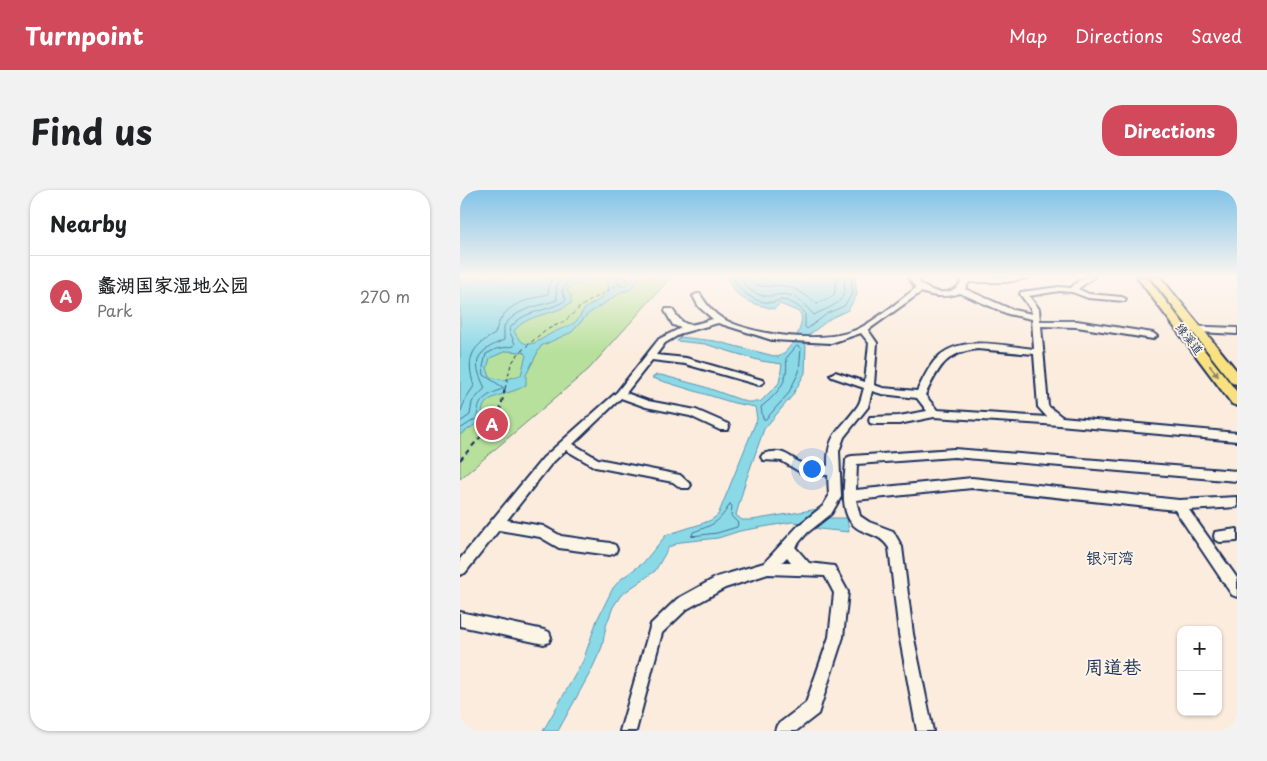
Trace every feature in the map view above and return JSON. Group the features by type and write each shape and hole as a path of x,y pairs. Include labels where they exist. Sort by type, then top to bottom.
{"main road":[{"name":"缘溪道","path":"1161,302 1237,400"},
{"name":"缘溪道","path":"1175,302 1237,380"}],"street":[{"path":"701,302 719,320 736,327 772,337 831,340 863,330 902,302"},
{"path":"989,302 1036,320 1077,324 1153,336"},
{"path":"1030,302 1035,309 1043,407 1059,422"},
{"path":"668,311 676,323 690,328"},
{"path":"460,569 547,461 620,394 662,341 673,334 719,320"},
{"path":"673,334 668,329 676,323"},
{"path":"1182,329 1237,331"},
{"path":"768,568 803,529 827,510 835,498 832,451 839,435 863,407 869,386 873,343 863,330"},
{"path":"920,395 931,373 946,355 960,348 975,347 1038,352"},
{"path":"648,357 686,361 759,382"},
{"path":"835,375 882,391 920,395 934,412"},
{"path":"620,394 646,404 692,413 724,427"},
{"path":"1029,419 1043,407"},
{"path":"874,420 898,420 934,412 1237,437"},
{"path":"565,444 595,463 676,478 684,486"},
{"path":"925,731 906,634 895,547 888,535 864,528 850,514 852,460 954,453 1237,476"},
{"path":"767,457 784,457 805,470 834,471"},
{"path":"850,496 972,483 1179,505 1237,502"},
{"path":"1179,505 1237,590"},
{"path":"496,524 543,532 559,542 610,548"},
{"path":"1220,536 1237,535"},
{"path":"787,547 805,569"},
{"path":"628,731 656,629 682,604 722,582 768,568 829,570 841,592 836,637 812,708 783,731"},
{"path":"460,618 544,637"}],"path":[{"path":"460,460 499,416 511,364 519,353 528,343 544,331 565,321 580,307 589,302"}],"green space":[{"path":"460,302 648,302 589,369 460,479"}],"water":[{"path":"460,302 571,302 564,307 526,321 514,331 523,342 532,344 573,323 584,310 594,302 606,302 588,314 572,332 541,346 526,375 526,385 489,400 482,411 483,419 460,435","holes":["506,351 523,352 526,355 521,375 504,380 490,377 487,368 490,358"]},
{"path":"752,302 853,302 848,310 831,318 810,334 806,344 805,373 792,396 764,429 736,515 742,520 752,520 818,509 827,518 847,518 849,532 819,529 802,523 792,522 740,531 718,538 681,542 669,547 655,571 621,595 613,607 606,626 602,647 591,671 558,731 543,731 583,661 597,620 613,588 621,579 643,563 666,535 701,524 718,515 757,419 755,407 734,403 652,378 656,375 661,375 702,386 747,402 760,402 779,383 782,364 761,361 705,344 677,341 680,337 715,341 778,357 787,350 795,339 800,326 801,314 780,304 774,309"}],"place":[{"name":"蠡湖国家湿地公园","path":"492,424"}],"district":[{"name":"银河湾","path":"1110,558"},
{"name":"周道巷","path":"1113,667"}]}
